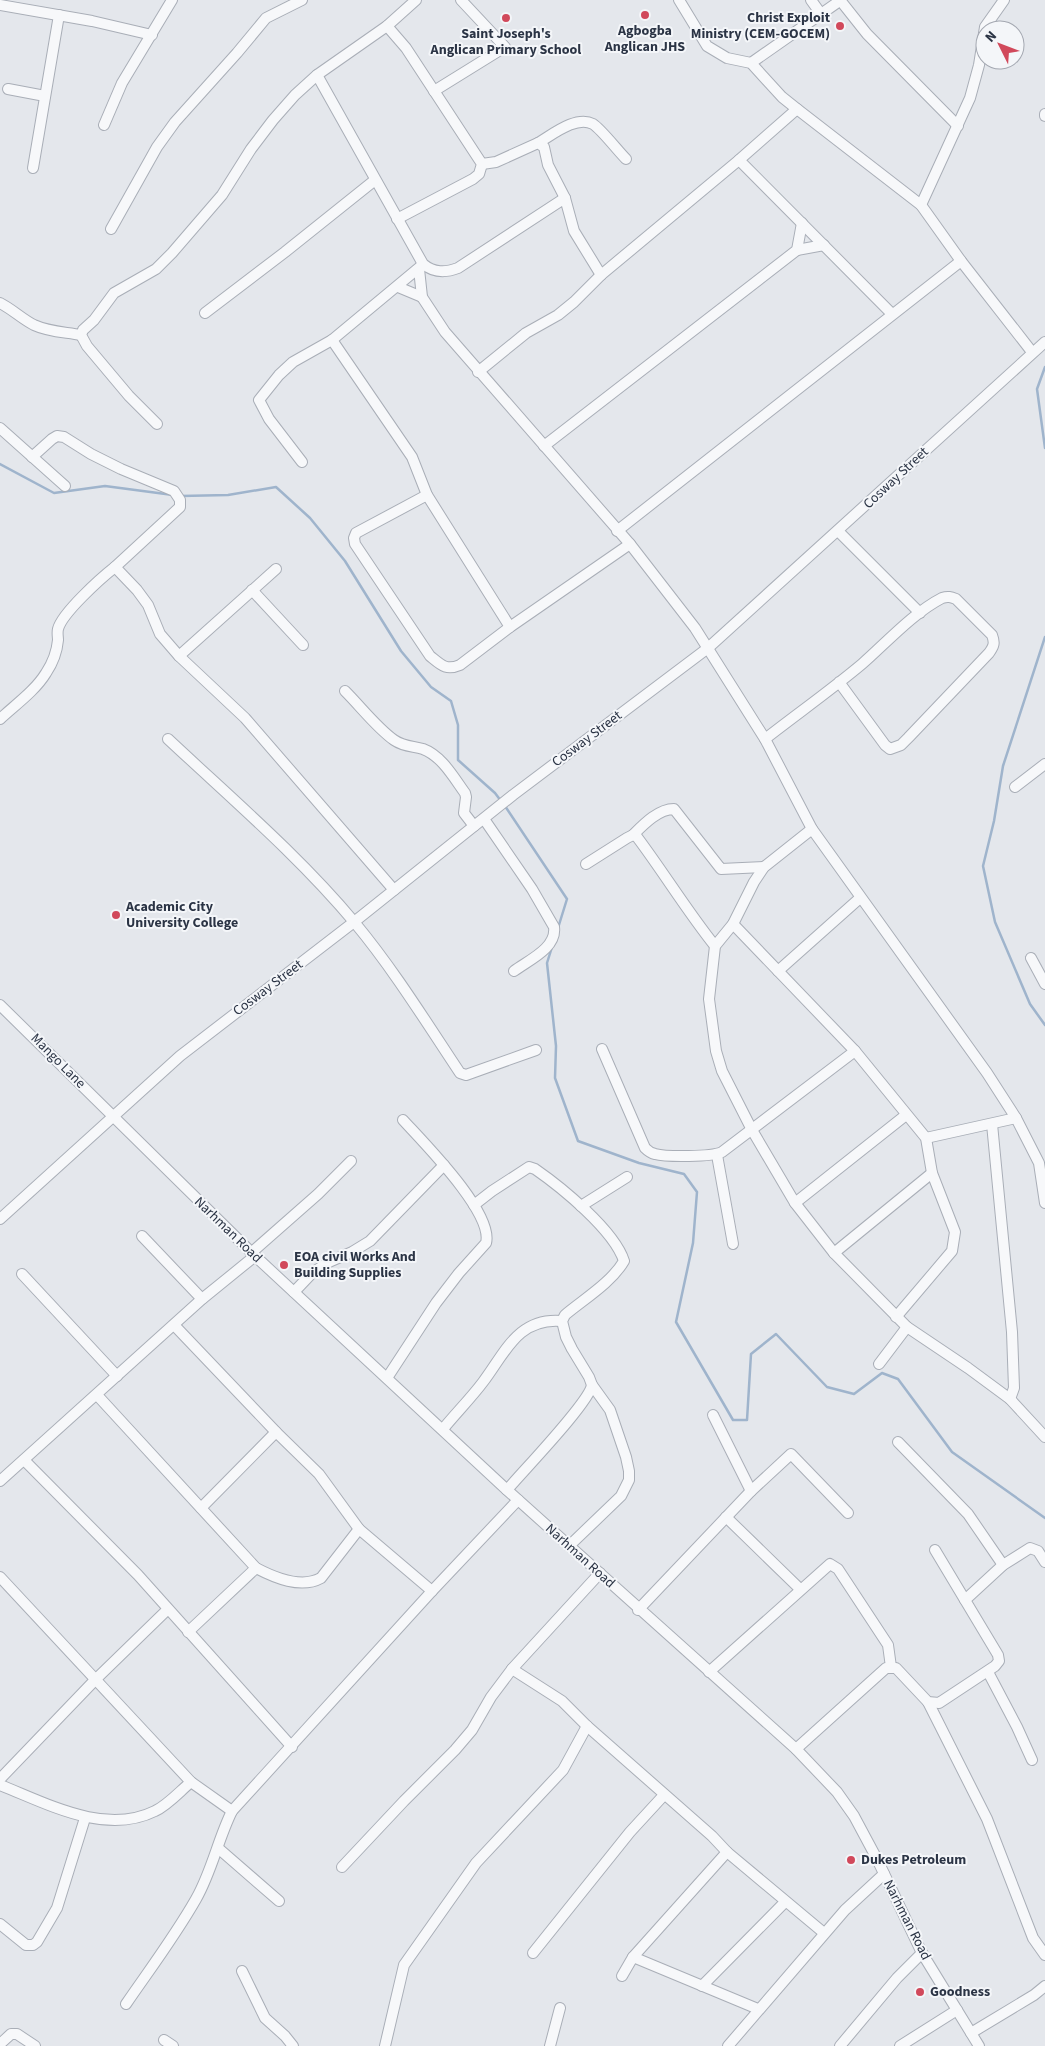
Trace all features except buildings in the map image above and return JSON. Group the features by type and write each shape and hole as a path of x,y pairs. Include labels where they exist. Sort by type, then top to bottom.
{"street":[{"path":"104,125 122,83 172,0"},
{"path":"81,335 83,330 94,320 114,293 156,269 172,253 222,195 273,120 295,95 317,75 387,26 416,0"},
{"path":"434,91 504,47 461,0"},
{"path":"679,0 707,46 727,58 751,63 782,97 797,110 921,205 961,261 1032,352"},
{"path":"811,0 820,14"},
{"path":"751,63 841,0 867,34 958,126"},
{"path":"921,205 970,98 979,66 985,27 1004,0"},
{"path":"111,229 157,147 175,122 266,18 299,1"},
{"path":"0,4 152,35"},
{"path":"34,168 58,15"},
{"path":"387,26 406,48 482,164"},
{"path":"317,75 421,266 422,297 445,332 630,544 695,628 765,739 812,829 987,1073 1016,1118 1039,1163 1045,1203"},
{"path":"8,89 45,96"},
{"path":"478,372 526,333 563,310 600,275 797,110"},
{"path":"482,164 496,162 538,143 565,127 581,122 593,124 626,159"},
{"path":"538,143 544,147 548,165 565,198 574,231 600,275"},
{"path":"739,160 892,314"},
{"path":"397,219 473,179 479,174 482,164"},
{"path":"204,313 285,252 375,180"},
{"path":"421,266 438,271 458,268 565,198"},
{"path":"797,250 802,223"},
{"path":"544,446 797,250 824,244"},
{"path":"617,531 961,261"},
{"path":"302,462 268,419 258,400 293,362 332,340 421,266"},
{"path":"398,287 422,297"},
{"path":"0,303 32,324 48,330 81,335 123,388 157,424"},
{"path":"332,340 412,457 427,495 510,627"},
{"name":"Cosway Street","path":"0,1219 186,1051 354,922 512,795 708,648 1045,342"},
{"path":"0,428 65,486"},
{"path":"0,719 36,686 45,674 55,652 58,630 69,613 95,584 115,568 180,506 178,495 170,489 120,469 64,437 57,436 52,439 32,457"},
{"path":"427,495 356,533 354,538 355,544 430,656 442,666 451,669 460,665 510,627 630,544"},
{"path":"838,531 920,613"},
{"path":"115,568 137,590 148,606 160,634 179,656 245,718 394,890"},
{"path":"179,656 276,569"},
{"path":"252,590 303,645"},
{"path":"765,739 839,682 920,613 944,597 950,596 956,600 992,636 994,647 901,745 890,749 885,745 839,682"},
{"path":"345,691 394,740 407,747 422,749 433,754 448,769 465,793 464,813 474,826"},
{"path":"168,739 308,870 354,922 376,948 460,1073 466,1075 536,1050"},
{"path":"1015,786 1045,764"},
{"path":"586,864 633,835 650,820 668,809 674,810 721,869 764,866"},
{"path":"485,818 532,889 554,927 550,946 514,971"},
{"path":"812,829 764,866 732,924 715,946 709,999 716,1051 722,1071 752,1130 794,1204 834,1253 896,1318 1010,1399 1045,1437"},
{"path":"633,835 637,837 670,882 691,917 715,946"},
{"path":"778,970 860,898"},
{"path":"732,924 855,1052 926,1138 932,1174 955,1232 955,1241 952,1251 896,1318"},
{"path":"1030,958 1045,984"},
{"name":"Mango Lane","path":"0,1005 114,1117"},
{"path":"602,1049 643,1144 648,1151 657,1155 717,1155 855,1052"},
{"path":"794,1204 906,1115"},
{"name":"Narhman Road","path":"114,1117 253,1254 443,1429 506,1490 600,1573 638,1610 796,1749 837,1792 850,1811 884,1874 922,1953 979,2046"},
{"path":"926,1138 1016,1118"},
{"path":"387,1378 436,1303 459,1273 486,1243 487,1237 485,1227 474,1205 444,1165 403,1120"},
{"path":"992,1124 1012,1332 1014,1388 1010,1399"},
{"path":"717,1155 733,1244"},
{"path":"0,1481 253,1254 352,1161"},
{"path":"294,1292 312,1273 370,1241 444,1165"},
{"path":"474,1205 529,1167 540,1172 581,1206 606,1232 621,1253 624,1261 620,1268 565,1315 562,1321 566,1338 592,1385 610,1410 626,1457 629,1480 622,1496 569,1546"},
{"path":"834,1253 932,1174"},
{"path":"581,1206 627,1177"},
{"path":"142,1236 202,1299"},
{"path":"22,1274 116,1376"},
{"path":"443,1429 482,1384 513,1339 527,1329 545,1322 562,1321"},
{"path":"174,1325 276,1432 319,1474 359,1529 432,1591"},
{"path":"879,1364 907,1327"},
{"path":"506,1490 570,1418 589,1394 592,1385"},
{"path":"97,1395 256,1568 269,1575 304,1584 321,1578 359,1529"},
{"path":"713,1415 751,1492"},
{"path":"201,1508 276,1432"},
{"path":"898,1442 968,1514 1003,1565"},
{"path":"638,1610 726,1517 791,1454 848,1513"},
{"path":"24,1460 138,1575 167,1610 292,1747"},
{"path":"126,2004 157,1963 196,1899 218,1848 221,1832 232,1811 432,1591 518,1500"},
{"path":"726,1517 800,1589"},
{"path":"964,1600 1003,1565 1030,1548 1038,1551 1045,1562"},
{"path":"928,1702 939,1703 988,1672 999,1660 998,1655 935,1550"},
{"path":"709,1672 830,1564 838,1570 888,1644 891,1667"},
{"path":"188,1632 256,1568"},
{"path":"342,1867 404,1801 456,1750 472,1730 491,1697 512,1669 600,1573"},
{"path":"0,1577 191,1782 232,1811"},
{"path":"0,1779 95,1680 167,1610"},
{"path":"796,1749 886,1668 896,1668 928,1702 987,1819 1033,1938 1045,1955"},
{"path":"512,1669 562,1701 587,1726 712,1836 727,1852 824,1934"},
{"path":"988,1672 1032,1760"},
{"path":"385,2046 404,1965 476,1863 563,1770 587,1726"},
{"path":"0,1785 85,1818 108,1821 155,1811 191,1782"},
{"path":"533,1953 630,1832 664,1795"},
{"path":"0,1924 26,1945 33,1945 37,1942 57,1908 85,1818"},
{"path":"218,1848 279,1901"},
{"path":"622,1976 633,1957 727,1852"},
{"path":"728,2046 824,1934 863,1892 884,1874"},
{"path":"702,1986 785,1902"},
{"path":"840,2046 891,1985 922,1953"},
{"path":"633,1957 758,2009"},
{"path":"242,1971 265,2018 293,2046"},
{"path":"971,2033 1034,1995 1045,1986"},
{"path":"550,2046 560,2008"},
{"path":"900,2046 957,2010"},
{"path":"0,2044 11,2034 17,2034 35,2046"}],"waterway":[{"path":"1045,367 1037,389 1045,448"},
{"path":"0,464 54,493 105,486 173,495"},
{"path":"181,496 228,495 276,487 310,518 345,561 401,651 431,687 451,701 458,725 458,760 495,793 501,801"},
{"path":"1045,637 1003,766 994,821 983,866 995,922 1030,1004 1045,1025"},
{"path":"505,806 567,899 558,928"},
{"path":"552,947 547,963 556,1046 555,1078 578,1141 639,1163 684,1174 697,1192 693,1243 676,1322 733,1420 747,1420 751,1354 776,1334 827,1387 854,1394 882,1373 898,1379 952,1452 1045,1518"}],"place":[{"name":"Agbogba Anglican JHS","path":"645,15"},
{"name":"Saint Joseph's Anglican Primary School","path":"506,18"},
{"name":"Christ Exploit Ministry (CEM-GOCEM)","path":"840,26"},
{"name":"Academic City University College","path":"116,915"},
{"name":"EOA civil Works And Building Supplies","path":"284,1265"},
{"name":"Dukes Petroleum","path":"851,1860"},
{"name":"Goodness","path":"920,1992"}]}
